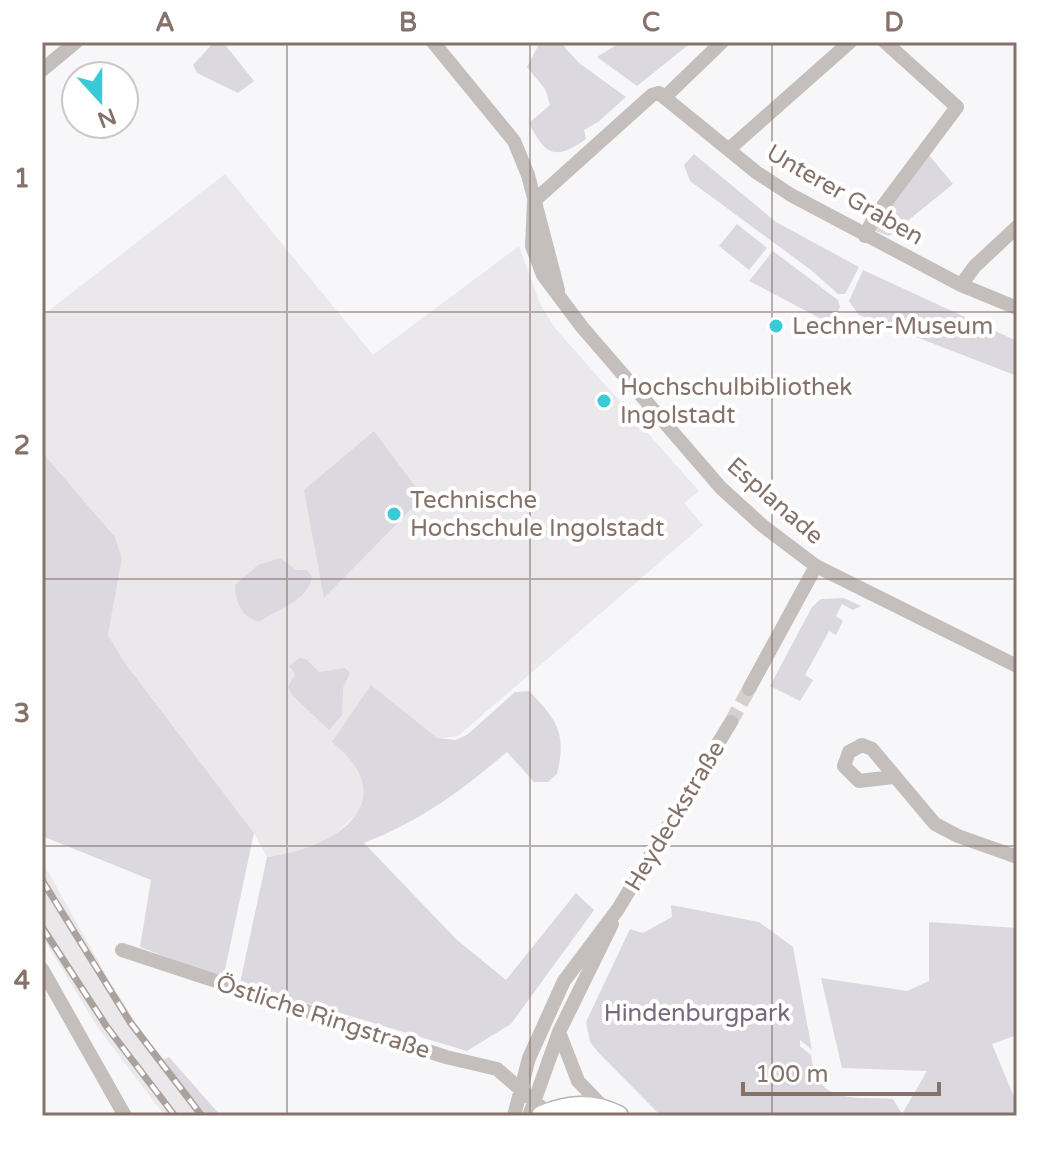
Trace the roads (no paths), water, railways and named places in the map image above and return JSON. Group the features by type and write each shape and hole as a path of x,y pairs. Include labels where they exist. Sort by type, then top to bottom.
{"main road":[{"path":"541,1112 573,1106 611,1113"}],"street":[{"path":"42,70 76,42"},
{"name":"Esplanade","path":"433,42 514,141 528,175 561,299 721,488 763,526 816,566 1017,666"},
{"path":"534,201 652,95 659,93 665,97 722,42"},
{"path":"729,149 850,42"},
{"path":"865,236 874,218 957,107 885,42"},
{"name":"Unterer Graben","path":"665,97 791,195 961,285 1017,308"},
{"path":"961,285 975,266 1017,227"},
{"path":"749,689 816,566"},
{"name":"Heydeckstraße","path":"541,1112 559,1032 618,909 731,722"},
{"path":"893,777 935,824 958,836 1017,857"},
{"name":"Heydeckstraße","path":"514,1116 521,1087 554,1000 588,945 618,909"},
{"name":"Östliche Ringstraße","path":"122,950 446,1057 497,1069 521,1087 541,1112"},
{"path":"42,969 125,1116"},
{"path":"559,1032 578,1081 611,1113"}],"tunnel":[{"path":"731,722 749,689"}],"railway":[{"path":"42,880 130,1022 202,1116"},
{"path":"42,927 107,1027 175,1116"}],"place":[{"name":"Lechner-Museum","path":"776,326"},
{"name":"Hochschulbibliothek Ingolstadt","path":"604,401"},
{"name":"Technische Hochschule Ingolstadt","path":"394,514"}],"park label":[{"name":"Hindenburgpark","path":"697,1013"}]}
